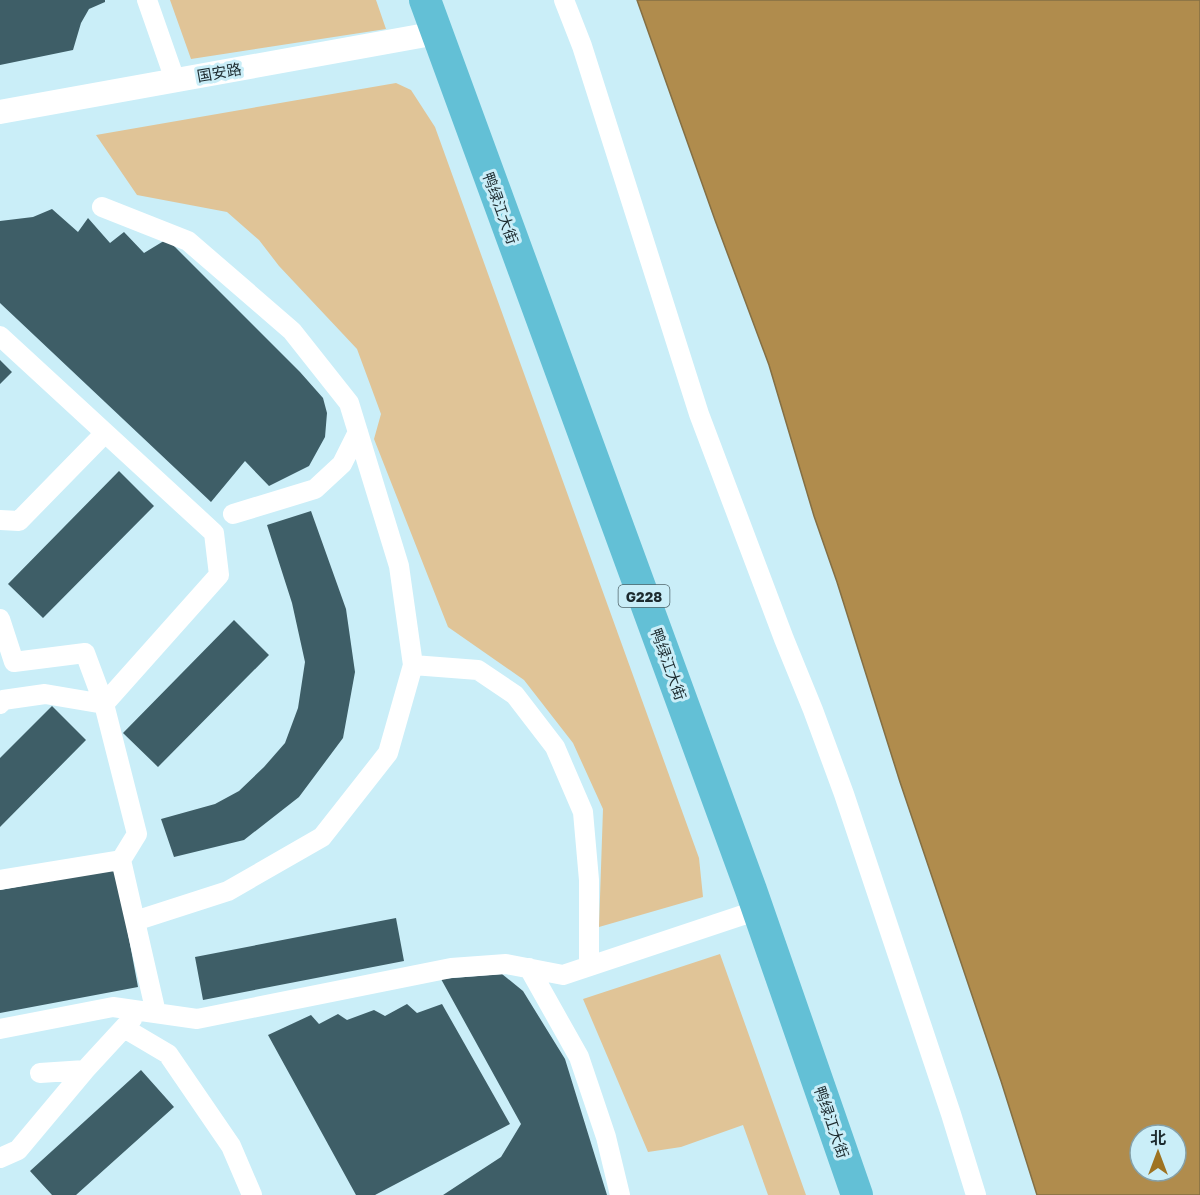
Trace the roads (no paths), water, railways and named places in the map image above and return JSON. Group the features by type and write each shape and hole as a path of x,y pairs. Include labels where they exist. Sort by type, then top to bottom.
{"highway":[{"name":"鸭绿江大街","path":"425,0 758,910 857,1195"}],"street":[{"path":"147,0 175,80"},
{"path":"564,0 582,46 699,414 844,794 976,1195"},
{"name":"国安路","path":"0,112 437,33"},
{"path":"102,207 188,242 292,331 349,403 399,566 413,665 388,753 322,837 228,891 135,921"},
{"path":"0,336 214,534 219,575 104,704"},
{"path":"233,514 315,489 342,464 358,432"},
{"path":"0,520 19,521 105,433"},
{"path":"0,619 14,662 85,653 104,704 137,834 122,860 135,921 148,1012"},
{"path":"413,665 478,670 515,695 555,747 583,812 589,880 588,966"},
{"path":"0,704 3,700 45,694 104,704"},
{"path":"0,880 122,860"},
{"path":"0,1029 113,1007 197,1019 451,968 507,964 563,975 758,910"},
{"path":"529,968 579,1057 606,1137 620,1195"},
{"path":"0,1158 18,1150 85,1070 124,1028 148,1012"},
{"path":"124,1028 168,1054 231,1146 252,1195"},
{"path":"40,1073 85,1070"}]}
